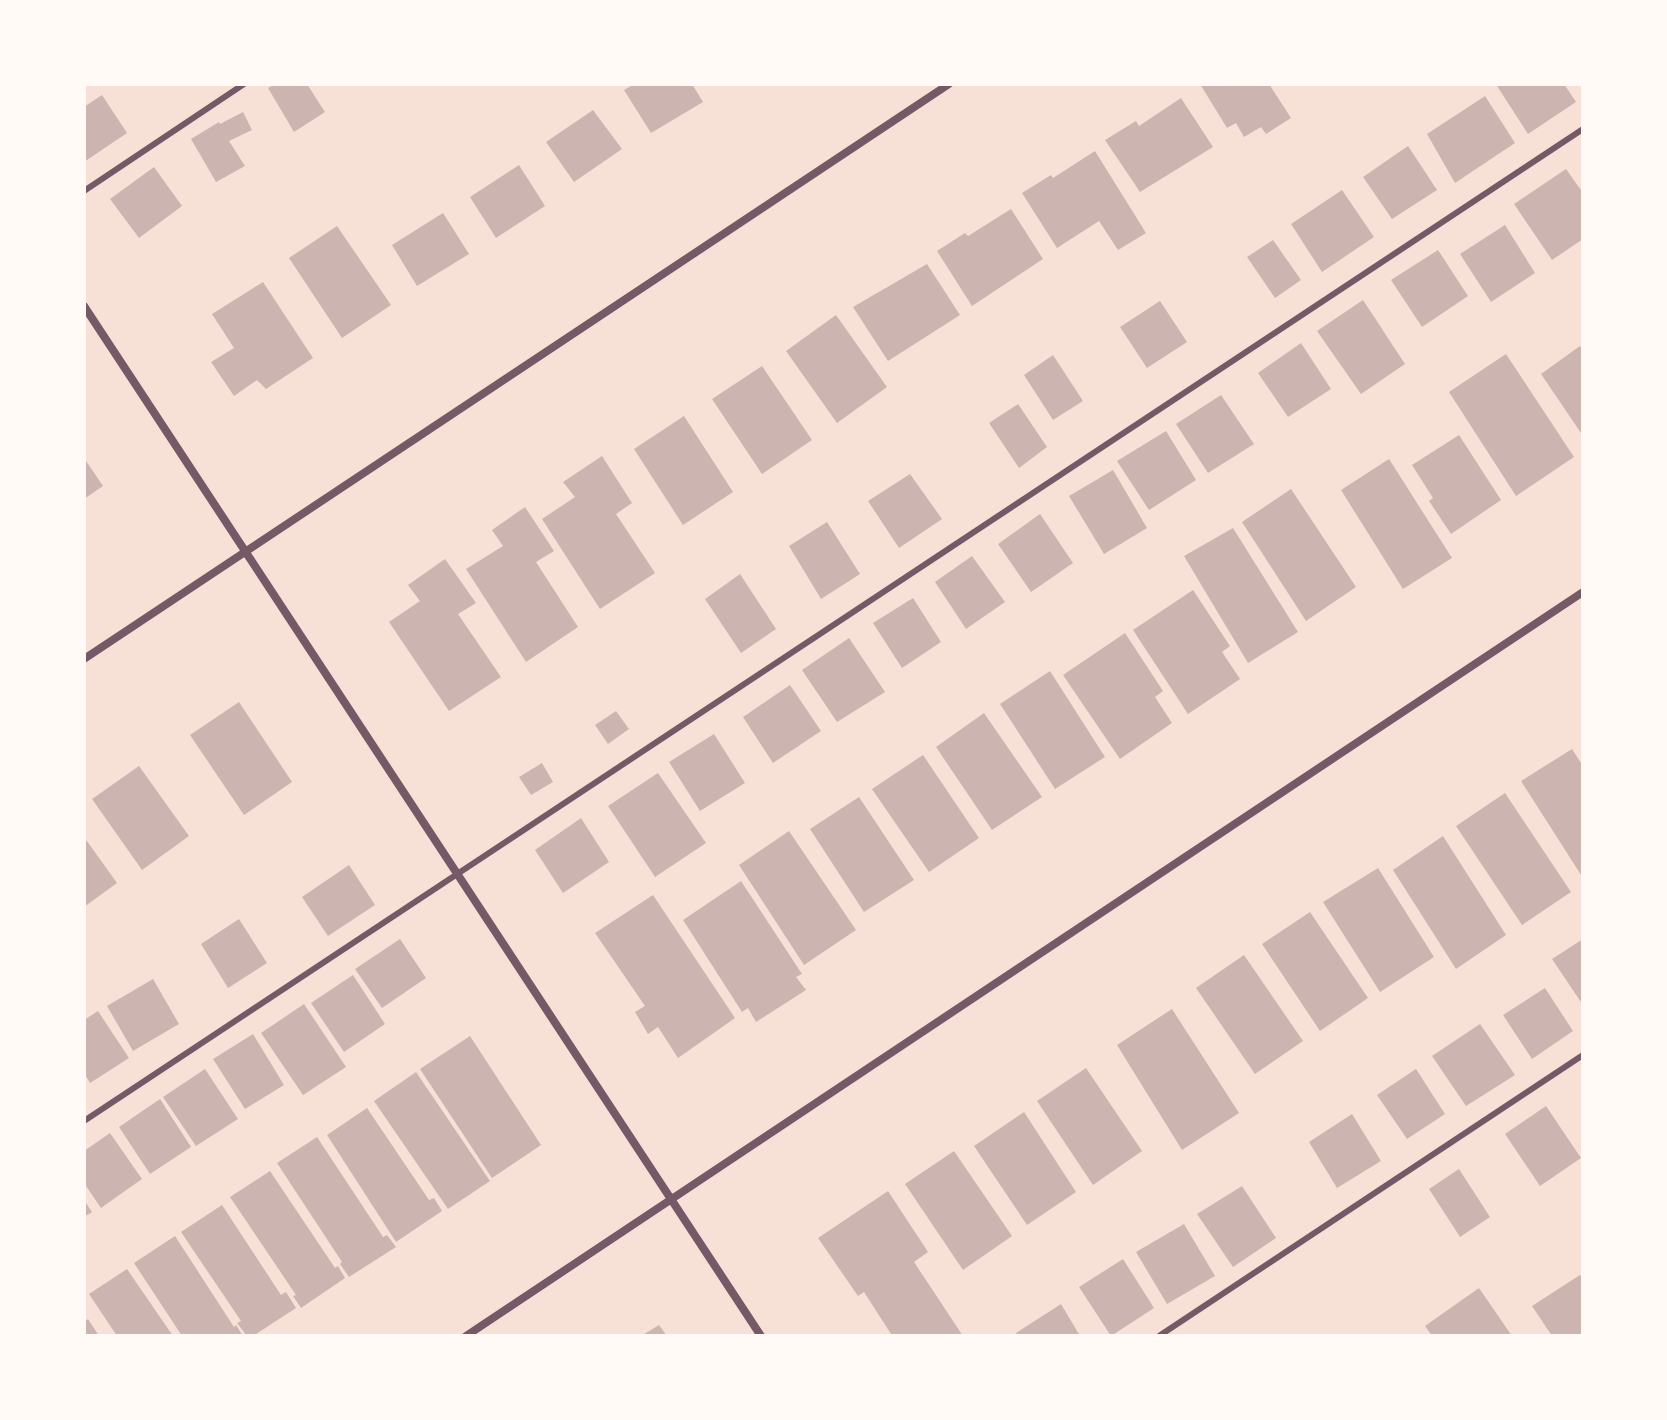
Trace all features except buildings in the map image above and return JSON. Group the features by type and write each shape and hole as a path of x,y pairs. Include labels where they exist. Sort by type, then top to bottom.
{"street":[{"path":"84,659 949,84"},
{"path":"84,306 761,1336"},
{"path":"466,1336 1583,592"}],"lane":[{"path":"84,191 244,84"},
{"path":"84,1121 1583,129"},
{"path":"1159,1336 1583,1055"}]}
